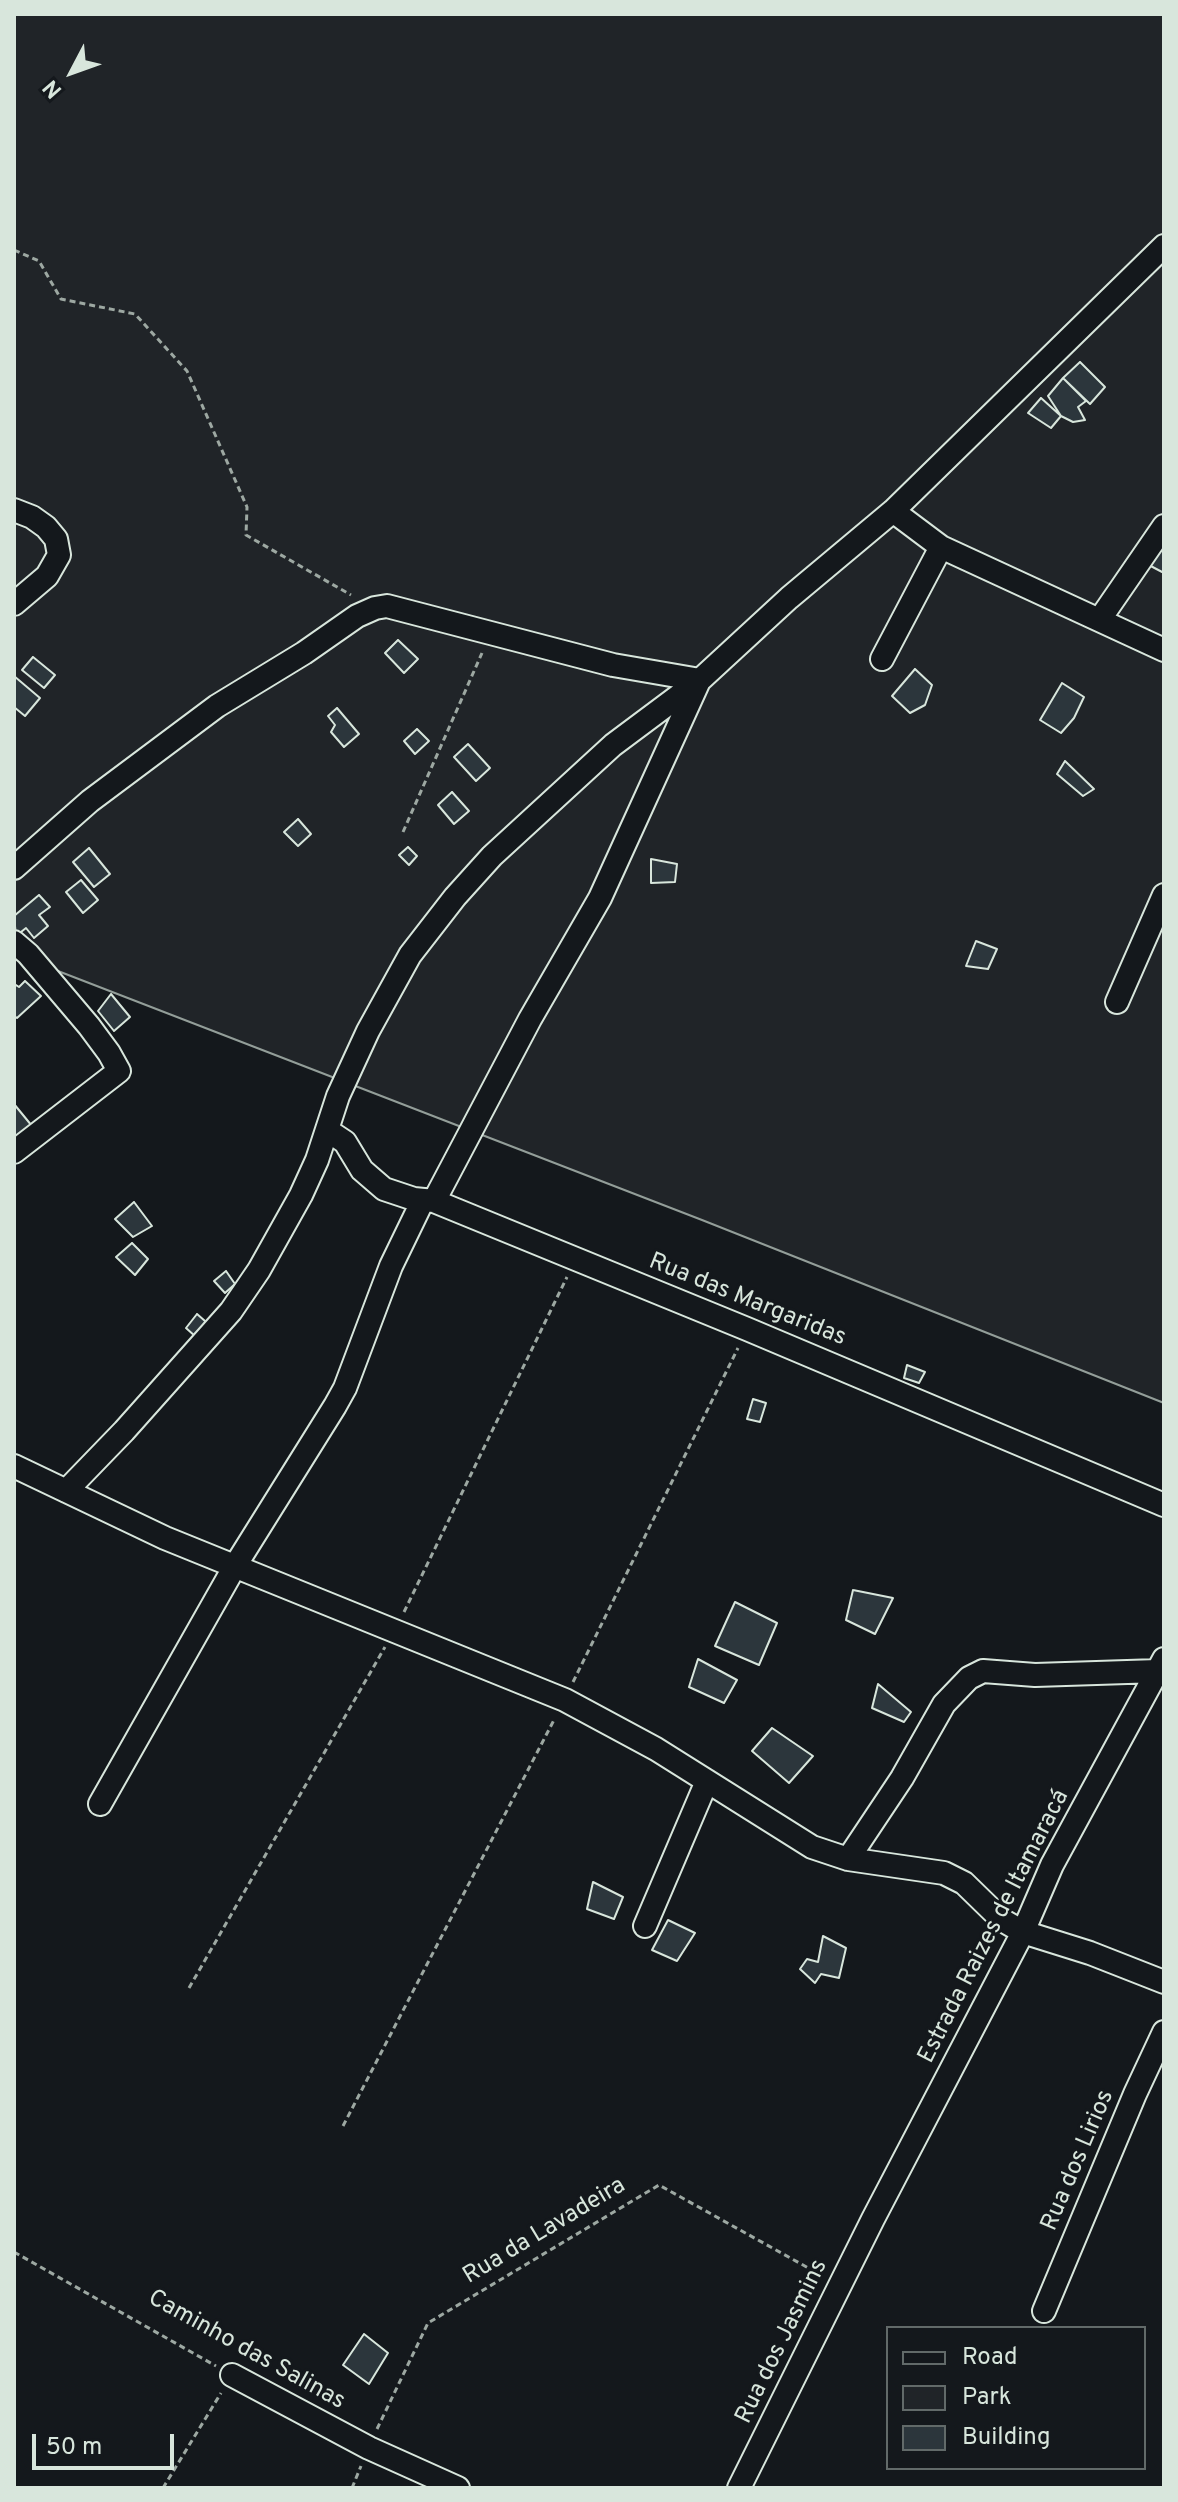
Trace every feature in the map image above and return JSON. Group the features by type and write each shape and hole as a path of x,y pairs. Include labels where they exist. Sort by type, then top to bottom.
{"street":[{"path":"66,1491 231,1311 259,1270 317,1160 349,1069 410,955 455,897 492,856 613,745 700,680 789,598 893,511 1164,246"},
{"path":"14,510 46,527 56,539 59,555 47,576 14,604"},
{"path":"893,511 941,547 1164,650"},
{"path":"1100,619 1164,526"},
{"path":"882,659 941,547"},
{"path":"14,868 90,801 217,706 304,653 357,616 375,608 387,606 403,609 490,635 613,665 700,680"},
{"path":"100,1804 235,1566 345,1388 391,1266 600,898 700,680"},
{"path":"1117,1002 1164,895"},
{"path":"14,942 28,954 89,1026 119,1071 14,1152"},
{"name":"Rua das Margaridas","path":"327,1130 345,1142 362,1170 384,1189 428,1200 575,1259 1164,1505"},
{"path":"14,1466 165,1538 565,1700 656,1749 812,1847 848,1859 944,1873 964,1883 1002,1920 1023,1932 1090,1953 1164,1982"},
{"path":"848,1859 902,1778 944,1704 969,1678 983,1671 1035,1675 1161,1665"},
{"name":"Estrada Raizes de Itamaracá","path":"873,2219 1023,1932 1052,1865 1161,1665"},
{"path":"645,1926 707,1781"},
{"name":"Rua dos Lirios","path":"1044,2311 1164,2032"},
{"name":"Rua dos Jasmins","path":"739,2488 873,2219"},
{"name":"Caminho das Salinas","path":"232,2375 369,2448 458,2488"}],"path":[{"path":"14,250 39,261 61,299 135,314 187,371 247,507 246,535 375,608"},
{"path":"403,832 490,635"},
{"path":"189,1988 395,1631 575,1259"},
{"path":"343,2126 565,1700 747,1329"},
{"name":"Rua da Lavadeira","path":"352,2488 428,2323 659,2185 840,2286"},
{"name":"Caminho das Salinas","path":"14,2252 232,2375"},
{"path":"163,2488 232,2375"}],"green space":[{"path":"14,14 1164,14 1164,1403 702,1220 14,954"}],"building":[{"path":"1080,362 1105,387 1090,404 1063,378"},
{"path":"1063,378 1086,401 1078,407 1085,420 1073,422 1061,416 1048,396"},
{"path":"1041,398 1061,416 1051,428 1028,413"},
{"path":"1164,538 1164,573 1145,563"},
{"path":"398,640 418,659 404,673 385,653"},
{"path":"33,657 55,675 44,688 22,670"},
{"path":"915,669 932,685 925,705 910,713 892,696"},
{"path":"14,676 40,698 25,716 14,707"},
{"path":"1062,683 1084,697 1074,718 1061,733 1040,720"},
{"path":"337,708 359,734 344,747 331,732 335,725 328,716"},
{"path":"417,729 429,741 415,754 404,741"},
{"path":"468,744 490,768 476,781 454,757"},
{"path":"1065,761 1094,789 1083,796 1057,774"},
{"path":"452,792 469,811 454,824 438,805"},
{"path":"298,819 311,834 298,846 284,832"},
{"path":"408,847 417,856 409,865 399,855"},
{"path":"89,848 110,874 94,887 73,862"},
{"path":"651,859 677,864 675,882 651,883"},
{"path":"81,880 98,900 83,913 66,892"},
{"path":"39,895 50,907 39,915 48,926 34,938 26,928 16,936 14,916"},
{"path":"976,941 997,949 988,969 966,966"},
{"path":"25,981 41,996 17,1018 14,1016 14,987"},
{"path":"111,994 130,1017 114,1031 98,1011"},
{"path":"14,1104 32,1126 16,1139 14,1137"},
{"path":"134,1202 152,1226 133,1237 115,1219"},
{"path":"132,1243 148,1259 135,1275 116,1257"},
{"path":"226,1271 235,1284 225,1293 214,1281"},
{"path":"197,1314 205,1321 204,1333 196,1337 186,1328"},
{"path":"907,1365 925,1372 919,1383 904,1378"},
{"path":"753,1399 766,1403 760,1422 747,1419"},
{"path":"853,1590 893,1598 875,1634 846,1620"},
{"path":"735,1602 777,1623 759,1665 715,1646"},
{"path":"698,1659 737,1680 724,1703 689,1687"},
{"path":"878,1684 911,1712 904,1722 872,1708"},
{"path":"772,1728 813,1756 789,1783 752,1751"},
{"path":"593,1882 623,1897 614,1919 587,1909"},
{"path":"668,1920 695,1933 677,1961 652,1950"},
{"path":"823,1936 846,1948 839,1978 821,1974 815,1983 800,1969 807,1959 818,1962"},
{"path":"364,2334 388,2353 369,2384 343,2365"}]}
